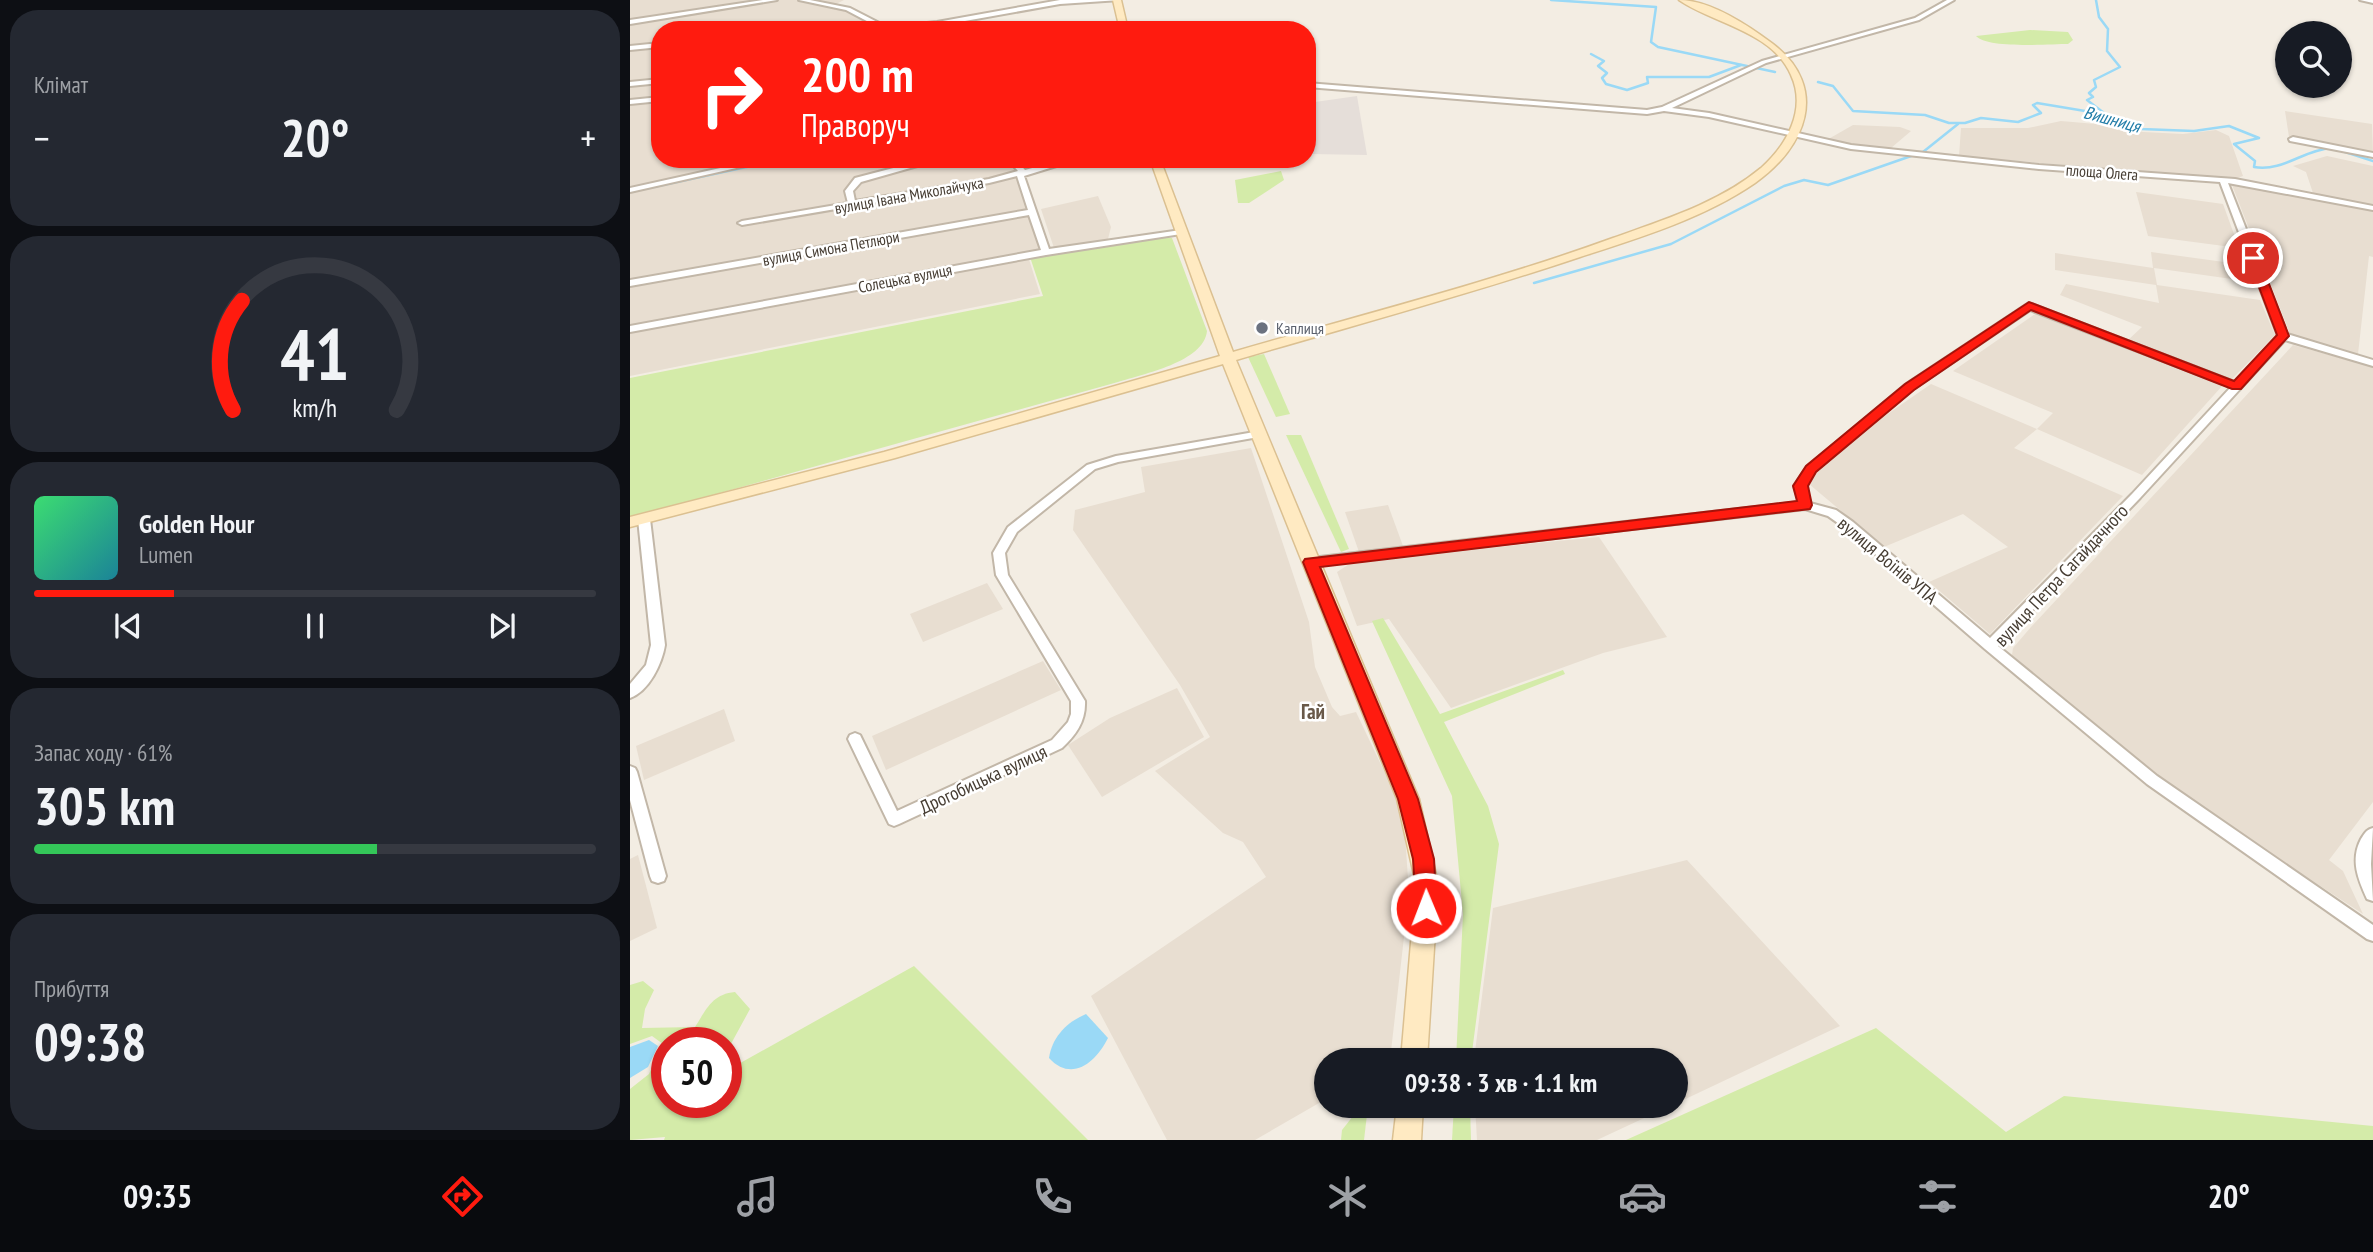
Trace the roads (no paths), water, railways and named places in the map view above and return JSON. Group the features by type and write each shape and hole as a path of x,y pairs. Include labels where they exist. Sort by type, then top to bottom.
{"main road":[{"path":"1117,0 1122,21"},
{"path":"637,521 1228,358 1571,256 1661,225 1708,204 1754,178 1777,157 1793,136 1801,110 1802,87 1795,69 1784,57 1738,23 1683,0"},
{"path":"1158,168 1228,358 1408,799 1424,859 1426,933 1416,1048"},
{"path":"1154,379 1195,361 1209,350 1219,334"},
{"path":"1154,379 1217,375 1241,388"},
{"path":"1406,1140 1409,1118"}],"street":[{"path":"630,22 774,0"},
{"path":"803,0 848,9 873,21"},
{"path":"958,21 1060,2 1117,0"},
{"path":"1316,86 1625,112 1664,109 1749,68 1917,19 1951,0"},
{"path":"2363,0 2373,1"},
{"path":"671,14 678,7"},
{"path":"630,48 651,46"},
{"path":"630,84 651,82"},
{"path":"630,102 651,100"},
{"name":"площа Олега","path":"1664,109 1709,115 1829,144 2039,167 2223,180 2373,208"},
{"path":"2293,139 2373,155"},
{"path":"630,190 731,168"},
{"path":"852,205 849,191 852,183 904,168"},
{"path":"1018,168 1022,174 1046,252"},
{"name":"вулиця Івана Миколайчука","path":"742,223 1043,168"},
{"path":"2223,180 2283,336 2373,363"},
{"name":"вулиця Симона Петлюри","path":"630,283 1032,212"},
{"name":"Солецька вулиця","path":"630,329 1046,252 1181,232"},
{"path":"1311,562 1805,505 1800,486 1811,469 1909,387 2029,306 2236,386"},
{"name":"вулиця Петра Сагайдачного","path":"2283,336 2136,496 1990,646 2152,780 2373,934"},
{"name":"Дрогобицька вулиця","path":"855,739 894,820 1057,744 1076,722 1078,701 1002,575 999,564 1000,548 1020,523 1091,467 1116,459 1263,442"},
{"name":"вулиця Воїнів УПА","path":"1805,505 1832,513 1849,525 1990,646"},
{"path":"630,693 657,658 658,645 637,521"},
{"path":"630,772 659,876"},
{"path":"2373,834 2367,842 2362,868 2373,894"}],"water":[{"path":"1086,1014 1108,1038 1090,1061 1075,1069 1066,1069 1049,1058 1053,1043 1067,1026"},
{"path":"651,1041 651,1061 648,1067 630,1078 630,1047"}],"waterway":[{"name":"Вишниця","path":"1551,0 1656,7 1651,42 1658,47 1775,72"},
{"path":"2096,0 2099,17 2108,29 2107,51 2120,67 2094,80 2096,87 2089,93 2093,97 2087,100 2104,113"},
{"path":"1591,54 1604,61 1598,66 1607,73 1602,78 1606,84 1627,90 1648,83 1647,77 1709,77 1741,65"},
{"name":"Вишниця","path":"1818,82 1833,86 1853,111 1925,115 1949,123 1965,123 1981,118 2018,122 2041,113 2033,105 2037,103 2109,115 2141,129 2194,131 2229,126 2259,138 2234,144 2255,161 2254,167 2284,164 2331,148"},
{"path":"1923,152 1958,124"},
{"name":"Вишниця","path":"2339,150 2373,161"},
{"path":"1534,283 1671,244 1784,186 1804,180 1828,185 1914,155"},
{"path":"630,192 742,168"}],"place":[{"name":"Каплиця","path":"1262,328"}],"district":[{"name":"Гай","path":"1313,711"}]}
